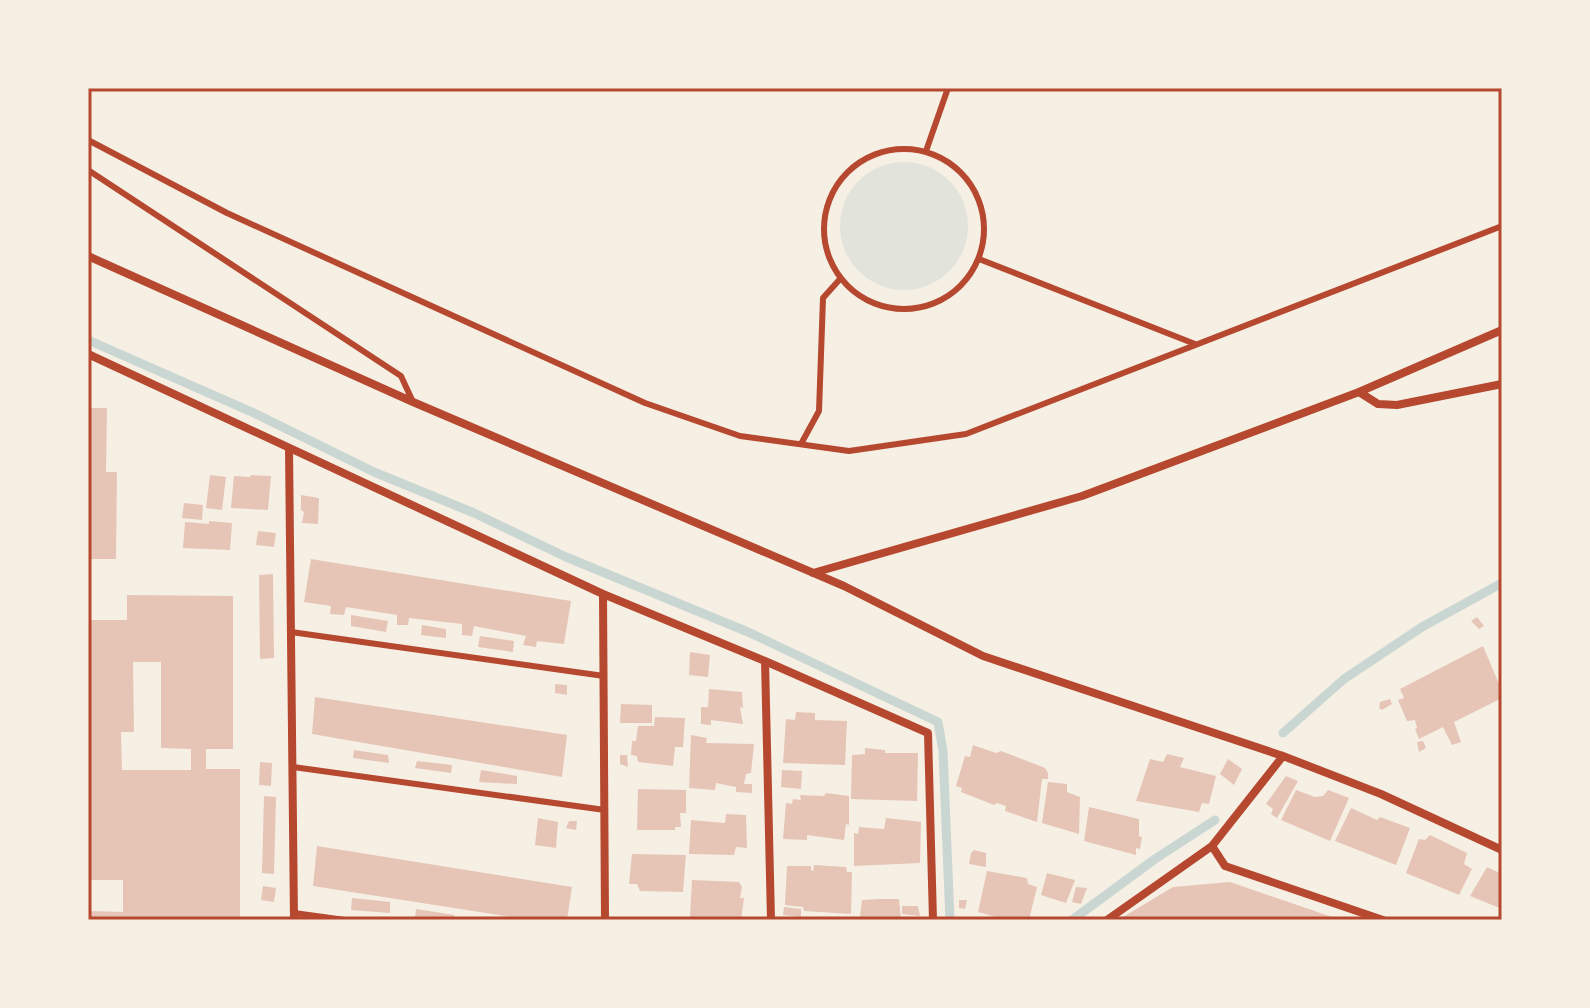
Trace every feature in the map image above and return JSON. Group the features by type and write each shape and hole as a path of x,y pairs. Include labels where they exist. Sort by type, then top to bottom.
{"street":[{"path":"88,256 413,402 813,573 983,656 1283,756 1381,794 1502,850"},
{"path":"813,573 1082,496 1359,392 1502,330"},
{"path":"88,354 603,594 928,733 933,920"},
{"path":"1359,392 1378,404 1397,405 1502,384"},
{"path":"289,448 294,916"},
{"path":"603,594 605,920"},
{"path":"765,661 771,920"},
{"path":"1107,920 1212,846 1283,756"},
{"path":"1212,846 1225,866 1383,920"}],"lane":[{"path":"926,151 948,88"},
{"path":"88,140 227,213 645,403 740,436 849,451 966,434 1502,226"},
{"path":"901,148 926,151 950,162 970,181 982,205 985,232 979,259 967,280 949,296 927,306 903,309 880,306 858,295 840,279 828,257 823,232 826,207 837,184 854,166 876,153 901,148"},
{"path":"88,170 401,376 413,402"},
{"path":"979,259 1196,345"},
{"path":"801,444 819,411 823,298 840,279"},
{"path":"291,632 604,676"},
{"path":"293,767 605,810"},
{"path":"294,916 345,920"}],"shaded area":[{"path":"904,162 929,167 949,181 963,201 968,226 963,251 949,271 929,285 904,290 879,285 859,271 845,251 840,226 845,201 859,181 879,167"}],"building":[{"path":"88,408 107,408 106,472 117,472 116,559 88,559"},
{"path":"210,475 226,477 222,510 206,508"},
{"path":"234,476 271,476 268,510 231,508"},
{"path":"301,495 319,498 318,524 302,523"},
{"path":"184,503 203,505 202,520 182,518"},
{"path":"209,521 232,523 230,550 183,548 185,522 209,524"},
{"path":"258,531 276,533 274,547 256,545"},
{"path":"311,559 571,601 564,644 537,641 536,647 523,645 526,636 474,626 472,636 462,635 462,624 409,618 408,625 397,625 397,615 346,607 344,615 330,614 331,606 304,602"},
{"path":"273,574 274,658 260,659 259,575"},
{"path":"127,595 233,596 233,749 206,749 206,769 240,769 240,920 88,920 88,911 123,912 123,880 88,880 88,620 127,620","holes":["133,662 161,662 161,748 191,749 191,770 122,770 121,732 134,732"]},
{"path":"351,615 388,621 386,632 351,626"},
{"path":"1477,617 1484,626 1479,629 1471,621"},
{"path":"422,625 446,629 446,638 421,635"},
{"path":"480,636 514,641 513,652 478,647"},
{"path":"1483,646 1502,691 1502,698 1454,722 1461,742 1452,745 1443,727 1419,739 1415,720 1407,721 1398,700 1404,698 1400,689"},
{"path":"690,652 710,655 708,677 689,675"},
{"path":"555,684 567,685 567,695 555,693"},
{"path":"709,689 742,692 743,708 740,707 743,724 711,720 711,725 701,724 701,707 708,707"},
{"path":"315,697 567,735 562,777 312,734"},
{"path":"1390,699 1392,704 1382,710 1379,708 1380,702"},
{"path":"621,704 652,705 652,723 620,723"},
{"path":"796,712 815,713 815,720 847,721 845,765 783,763 786,719 795,720"},
{"path":"655,717 685,718 683,747 675,747 673,766 638,762 637,756 631,755 638,726 654,726"},
{"path":"691,735 707,738 706,743 754,744 751,773 746,774 744,784 752,784 752,793 736,792 736,787 716,783 715,790 689,788"},
{"path":"1423,741 1426,748 1419,752 1417,742"},
{"path":"973,745 996,753 1001,751 1045,768 1048,779 1042,779 1037,822 1005,811 1006,806 994,805 961,792 962,788 956,786 965,756 970,757"},
{"path":"865,748 885,750 885,753 918,753 917,801 851,799 852,755 865,754"},
{"path":"354,750 388,755 389,763 353,758"},
{"path":"1167,754 1184,758 1180,767 1216,776 1209,804 1202,803 1199,812 1136,801 1150,759 1163,762"},
{"path":"620,755 627,755 628,767 620,764"},
{"path":"1228,759 1242,769 1234,785 1220,774"},
{"path":"417,761 452,765 451,773 415,768"},
{"path":"260,762 272,763 271,786 259,785"},
{"path":"481,770 517,776 517,784 479,782"},
{"path":"782,770 802,771 801,789 781,787"},
{"path":"1286,776 1298,781 1277,818 1271,814 1273,809 1266,804"},
{"path":"1048,782 1067,784 1067,792 1080,797 1079,834 1042,823"},
{"path":"638,789 686,790 686,813 680,813 681,827 675,827 675,830 637,830"},
{"path":"1296,790 1315,797 1323,796 1328,790 1349,798 1330,841 1281,820"},
{"path":"826,793 849,796 849,825 846,824 844,840 807,835 807,840 783,839 786,803 792,804 793,799 801,800 800,795 824,796"},
{"path":"264,796 276,797 274,874 262,873"},
{"path":"1089,807 1139,819 1139,836 1142,837 1136,855 1084,841"},
{"path":"1351,808 1377,820 1380,817 1410,828 1396,865 1335,841"},
{"path":"726,814 746,815 747,848 736,847 734,855 689,854 691,820 725,823"},
{"path":"538,818 558,822 556,848 535,845"},
{"path":"886,818 921,822 920,863 854,866 854,833 858,834 859,827 884,829"},
{"path":"569,821 577,821 576,830 566,828"},
{"path":"1430,835 1467,853 1464,864 1472,869 1459,895 1406,873 1419,839 1425,840"},
{"path":"317,846 572,887 567,920 531,920 313,886"},
{"path":"974,850 986,853 986,867 969,864"},
{"path":"632,854 686,855 683,892 640,891 637,884 629,884"},
{"path":"814,865 846,867 847,872 852,872 851,914 804,911 803,907 785,905 787,866 811,866 813,871"},
{"path":"1487,867 1502,874 1502,909 1470,896"},
{"path":"987,871 1027,878 1028,884 1037,887 1029,920 1007,920 978,912"},
{"path":"1047,873 1075,880 1066,903 1041,895"},
{"path":"692,880 739,882 742,887 740,898 744,898 741,920 690,917"},
{"path":"1230,882 1341,920 1118,920 1173,887"},
{"path":"263,886 276,888 274,902 261,900"},
{"path":"1076,887 1087,888 1081,904 1072,902"},
{"path":"352,898 390,902 390,913 351,910"},
{"path":"899,899 901,920 862,920 860,916 862,900"},
{"path":"959,900 967,900 965,909 959,908"},
{"path":"902,906 918,906 920,916 902,914"},
{"path":"784,907 801,909 801,917 783,915"},
{"path":"416,909 454,915 454,920 415,917"}],"waterway":[{"path":"88,340 566,557 748,632 938,722 943,751 950,920"},
{"path":"1283,733 1344,679 1422,627 1502,583"},
{"path":"1072,920 1155,859 1215,820"}]}
